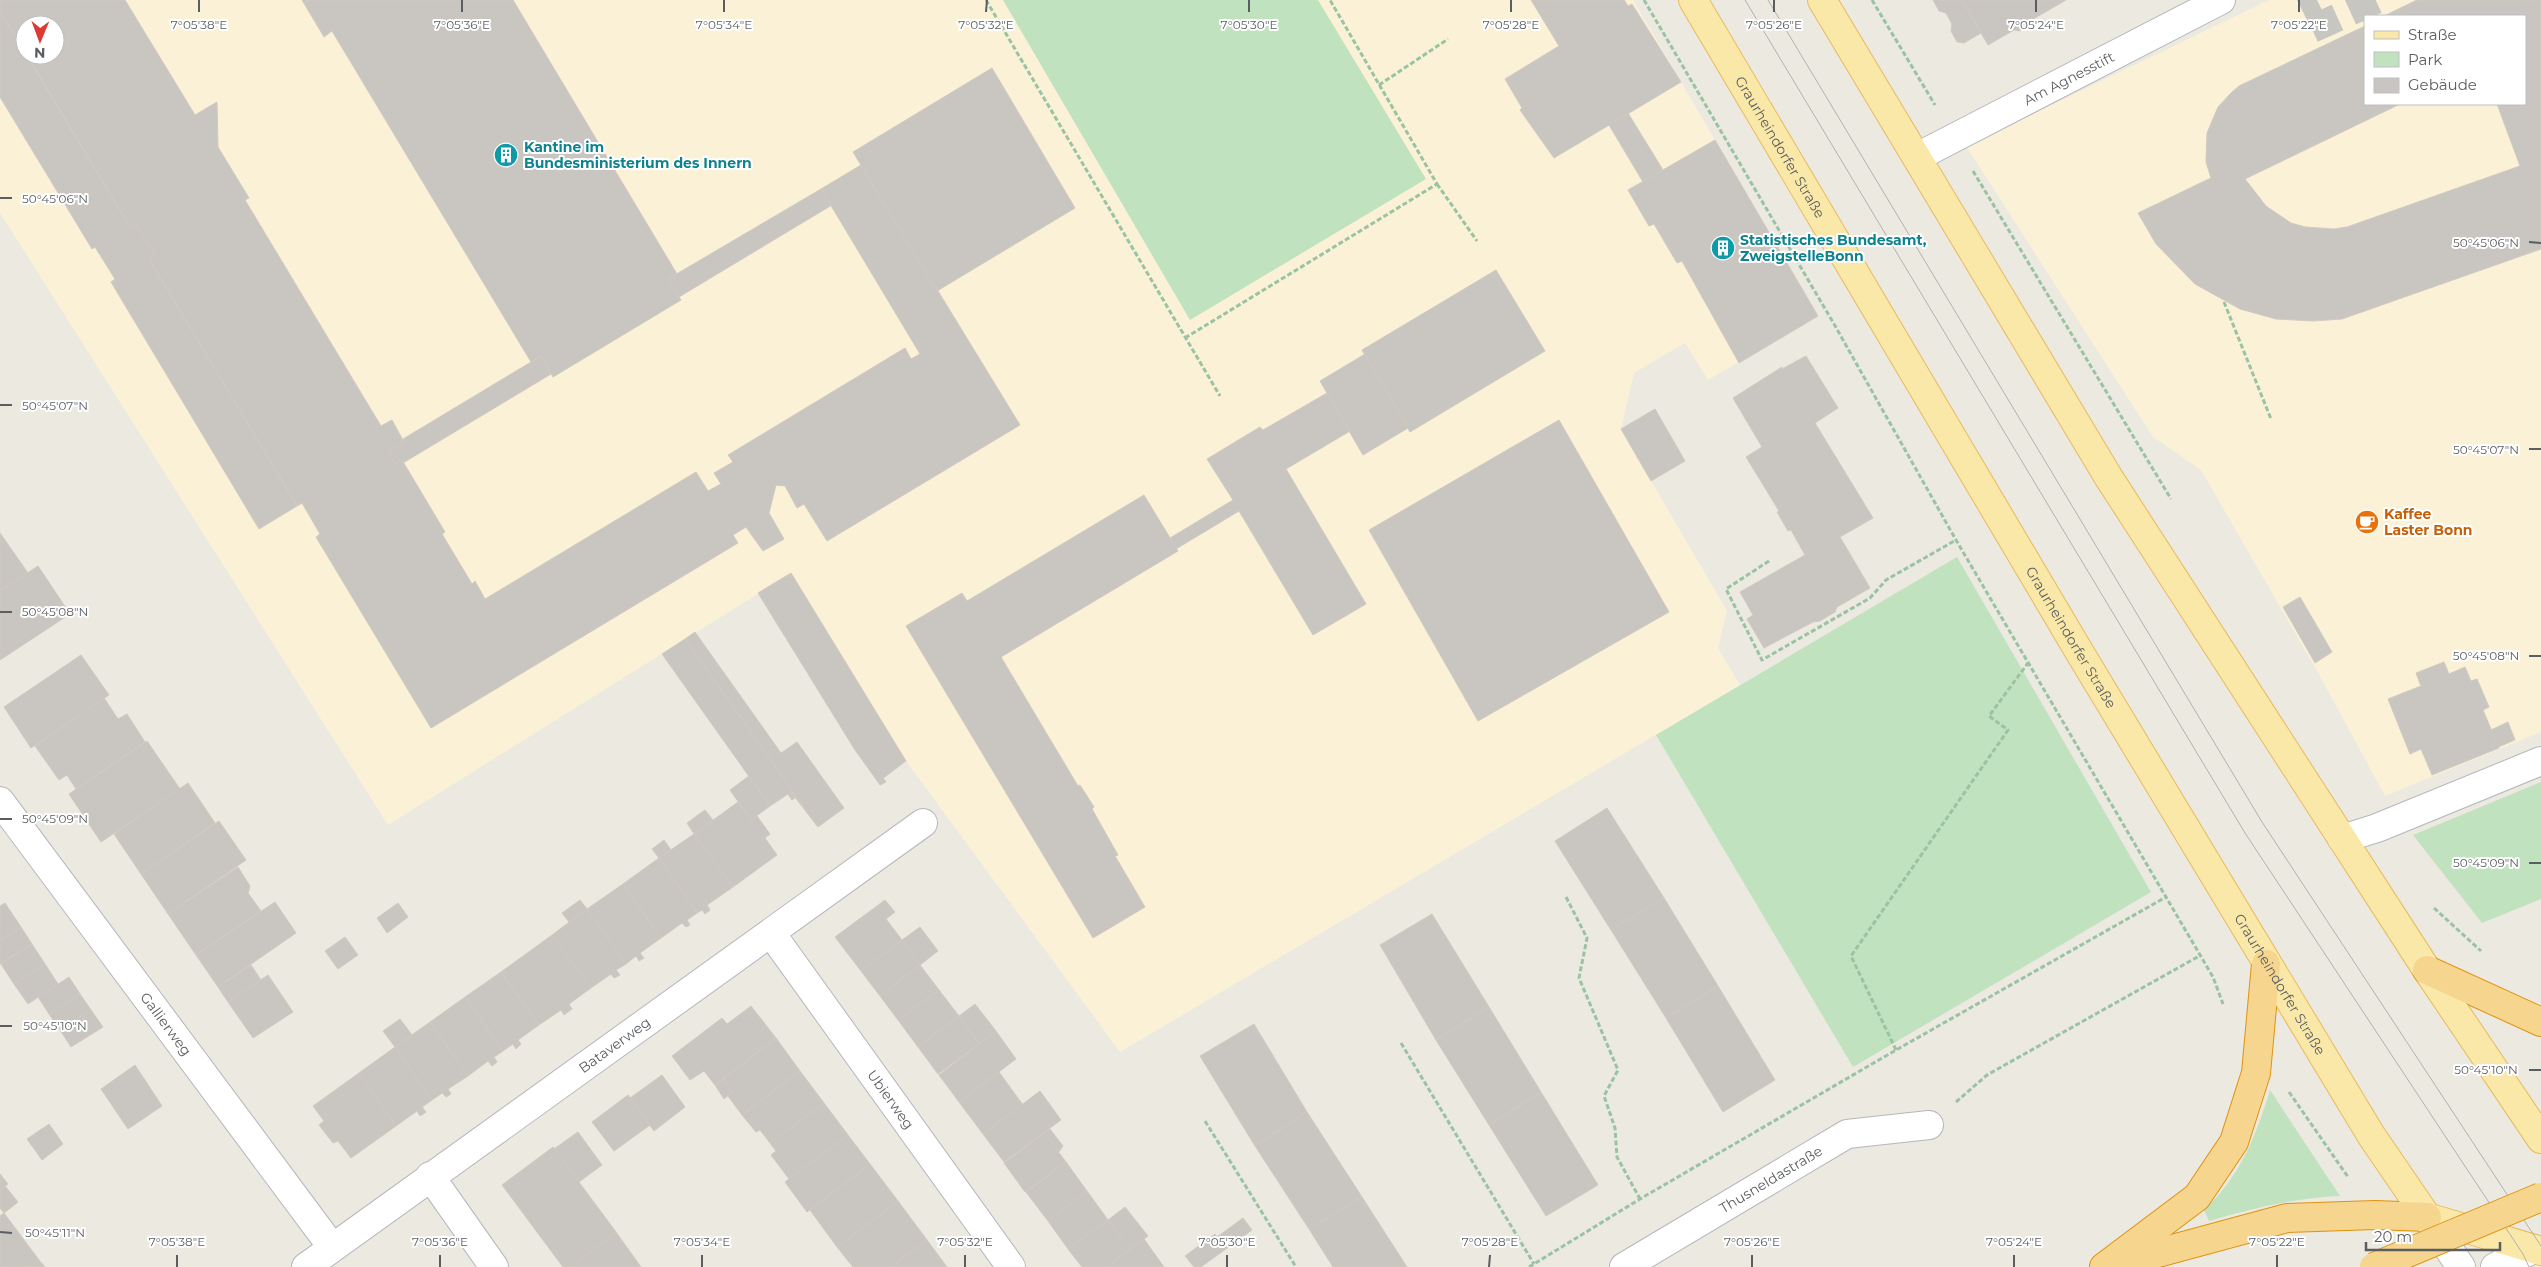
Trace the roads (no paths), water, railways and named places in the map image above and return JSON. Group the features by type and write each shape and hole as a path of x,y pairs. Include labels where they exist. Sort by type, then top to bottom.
{"highway":[{"path":"2105,1267 2197,1196 2234,1142 2256,1073 2266,964"},
{"path":"2426,970 2541,1022"},
{"path":"2374,1267 2541,1197"},
{"path":"2105,1267 2287,1218 2374,1215 2427,1217"}],"main road":[{"name":"Graurheindorfer Straße","path":"1692,0 2266,964 2371,1135 2427,1217"},
{"path":"1822,0 2109,478 2426,970 2541,1139"},
{"path":"2427,1217 2536,1250"}],"street":[{"name":"Am Agnesstift","path":"1917,157 1954,136 2220,0"},
{"path":"2342,840 2377,828 2541,760"},
{"name":"Gallierweg","path":"0,801 332,1247"},
{"name":"Bataverweg","path":"306,1267 923,823"},
{"name":"Ubierweg","path":"771,933 1011,1267"},
{"name":"Thusneldastraße","path":"1624,1267 1847,1134 1929,1125"},
{"path":"430,1176 494,1267"},
{"name":"Graurheindorfer Straße","path":"2427,1217 2461,1267"},
{"path":"2495,1267 2536,1250"}],"tunnel":[{"path":"2301,8 2317,0"},
{"path":"2312,29 2376,0"}],"tram line":[{"path":"1745,0 2245,833 2523,1254 2529,1267"},
{"path":"1768,0 2262,822 2541,1246"}],"place":[{"name":"Kantine im Bundesministerium des Innern","path":"506,155"},
{"name":"Statistisches Bundesamt, ZweigstelleBonn","path":"1723,248"},
{"name":"Kaffee Laster Bonn","path":"2367,522"}]}
